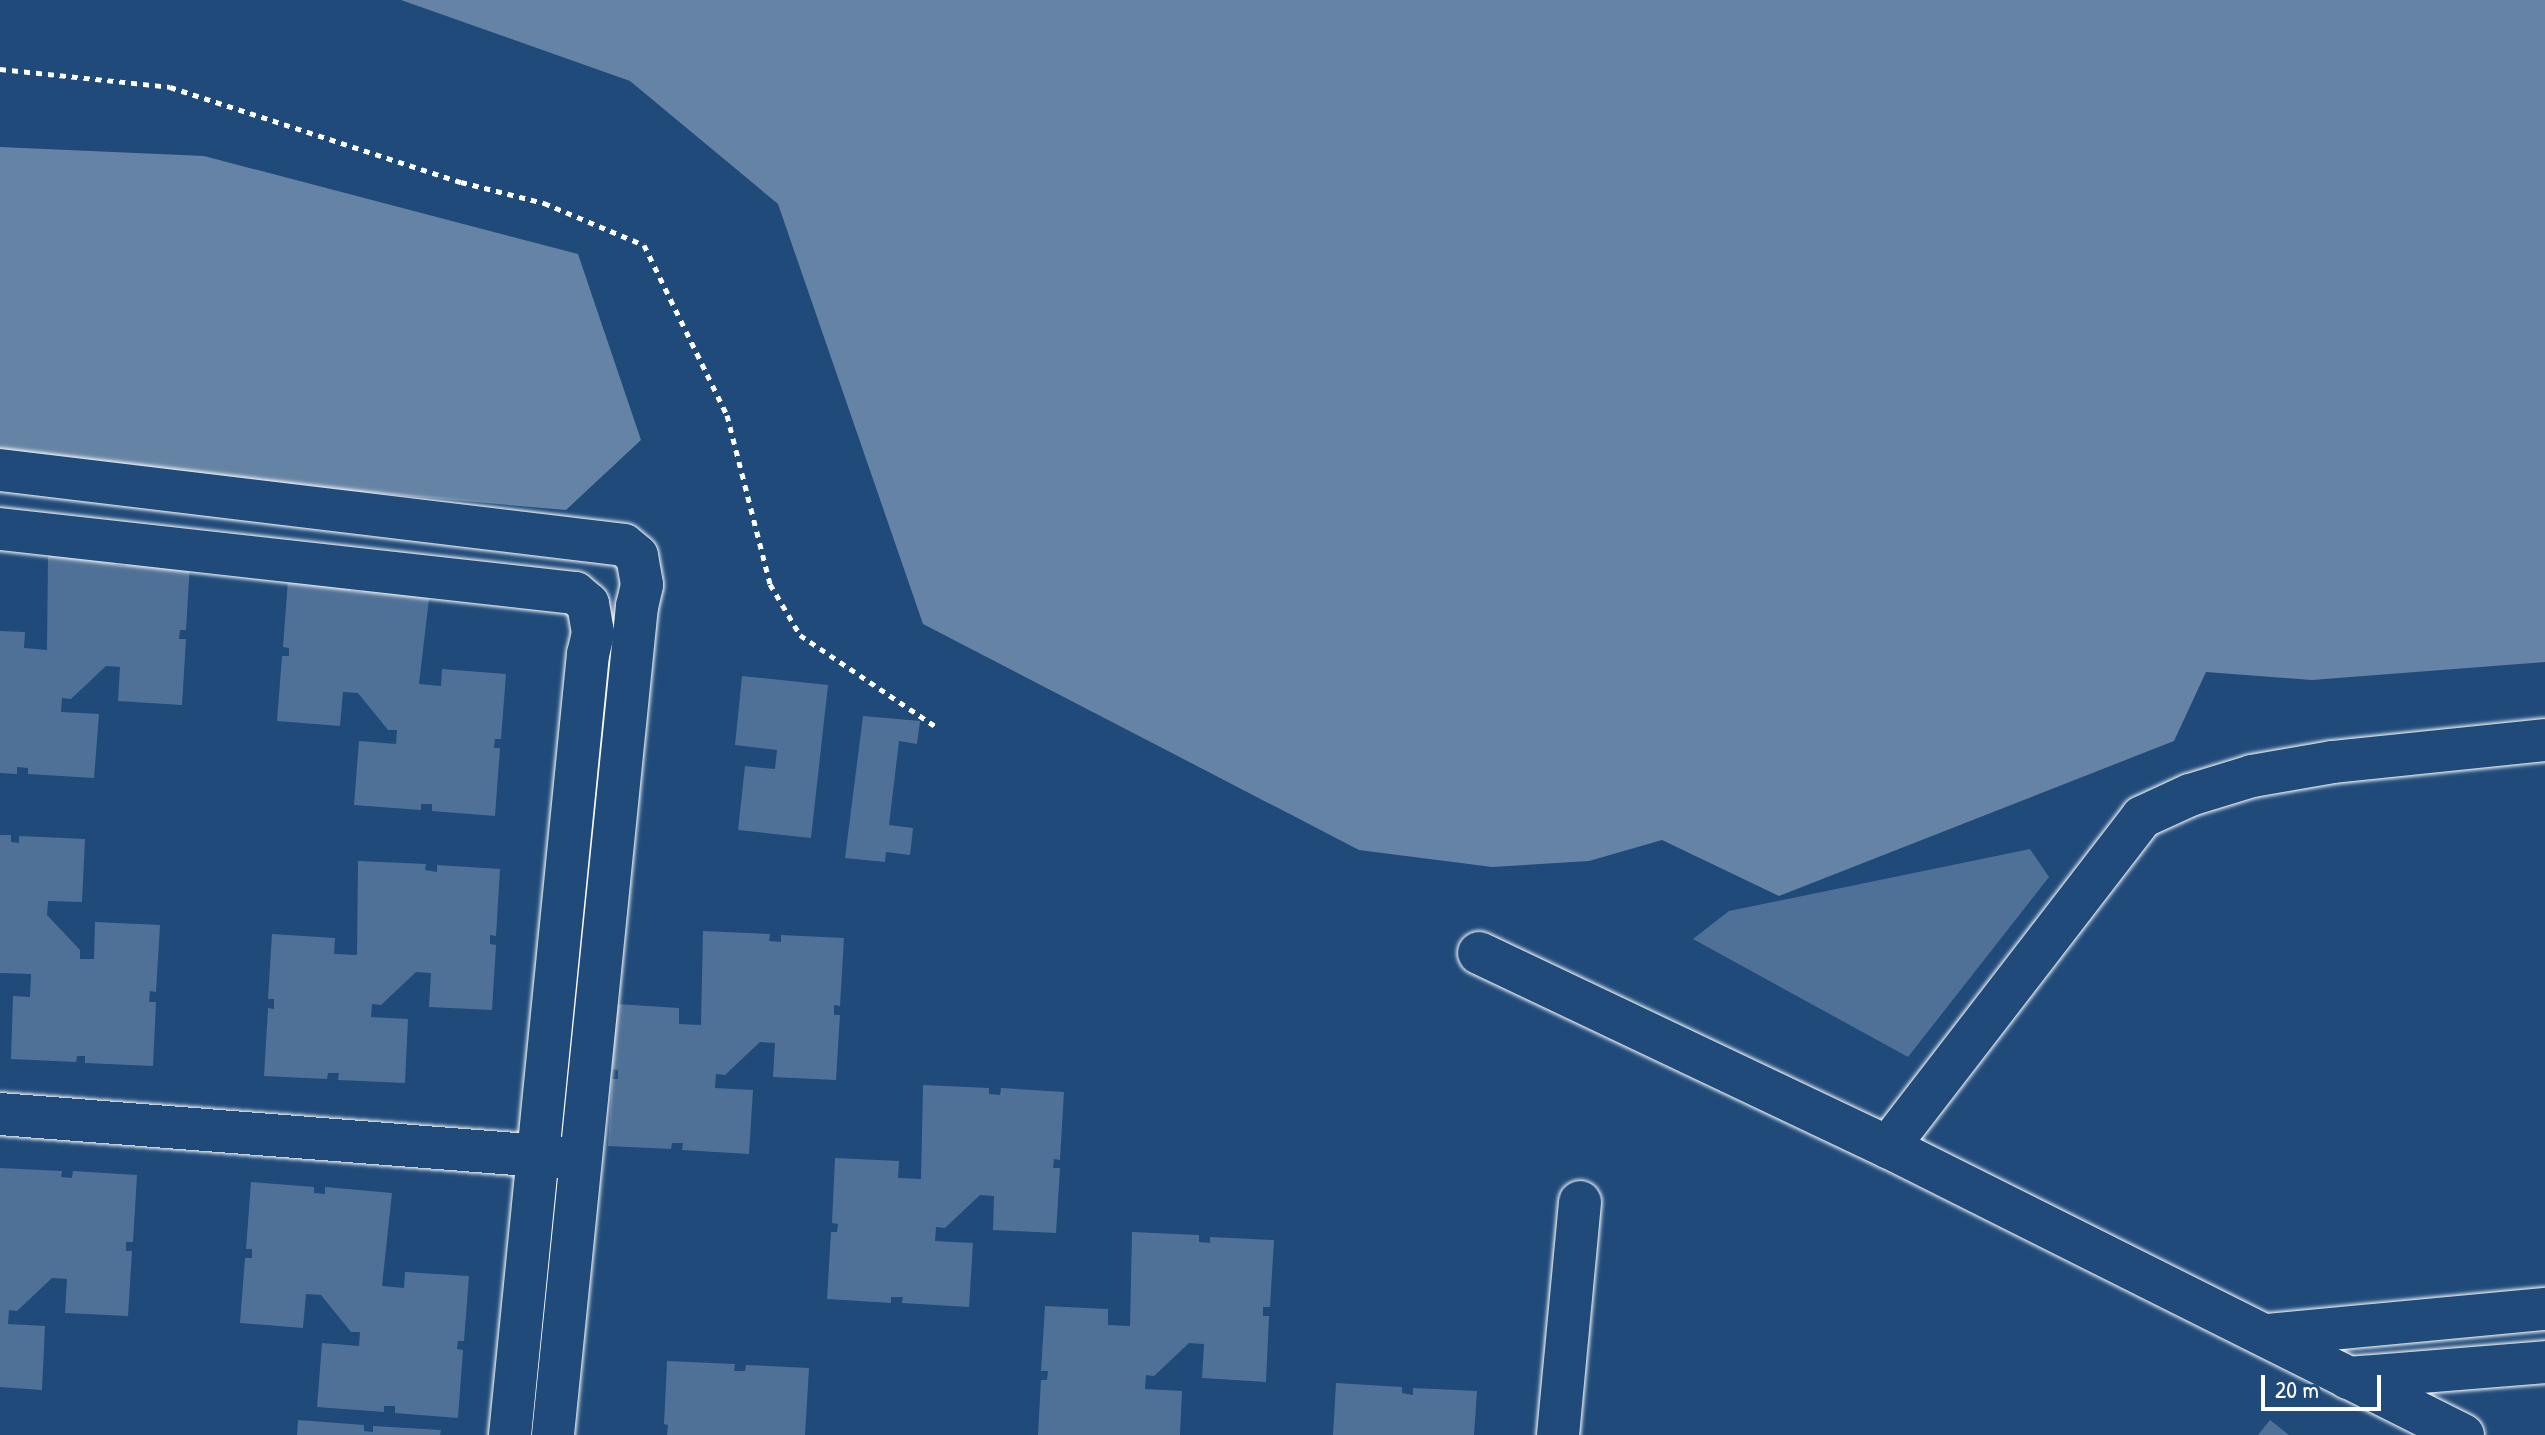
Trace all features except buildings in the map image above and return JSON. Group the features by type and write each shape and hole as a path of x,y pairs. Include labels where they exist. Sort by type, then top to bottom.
{"street":[{"path":"0,470 624,545 637,556 642,585 637,606 553,1435"},
{"path":"0,529 575,593 588,604 593,633 588,654 510,1435"},
{"path":"1888,1147 2142,817 2190,795 2252,776 2333,762 2545,740"},
{"path":"1479,953 1888,1147 2463,1435"},
{"path":"0,1114 580,1159"},
{"path":"1558,1435 1580,1202"},
{"path":"2268,1335 2545,1309"},
{"path":"2348,1378 2545,1362"}],"path":[{"path":"0,69 170,87 461,182 544,203 644,245 727,415 770,584 800,635 935,726"}],"water":[{"path":"401,0 2545,0 2545,662 2312,680 2206,672 2174,741 1779,896 1662,840 1589,861 1492,867 1359,850 923,624 778,204 630,81"},
{"path":"0,147 204,156 578,254 641,440 566,510 0,460"}]}
